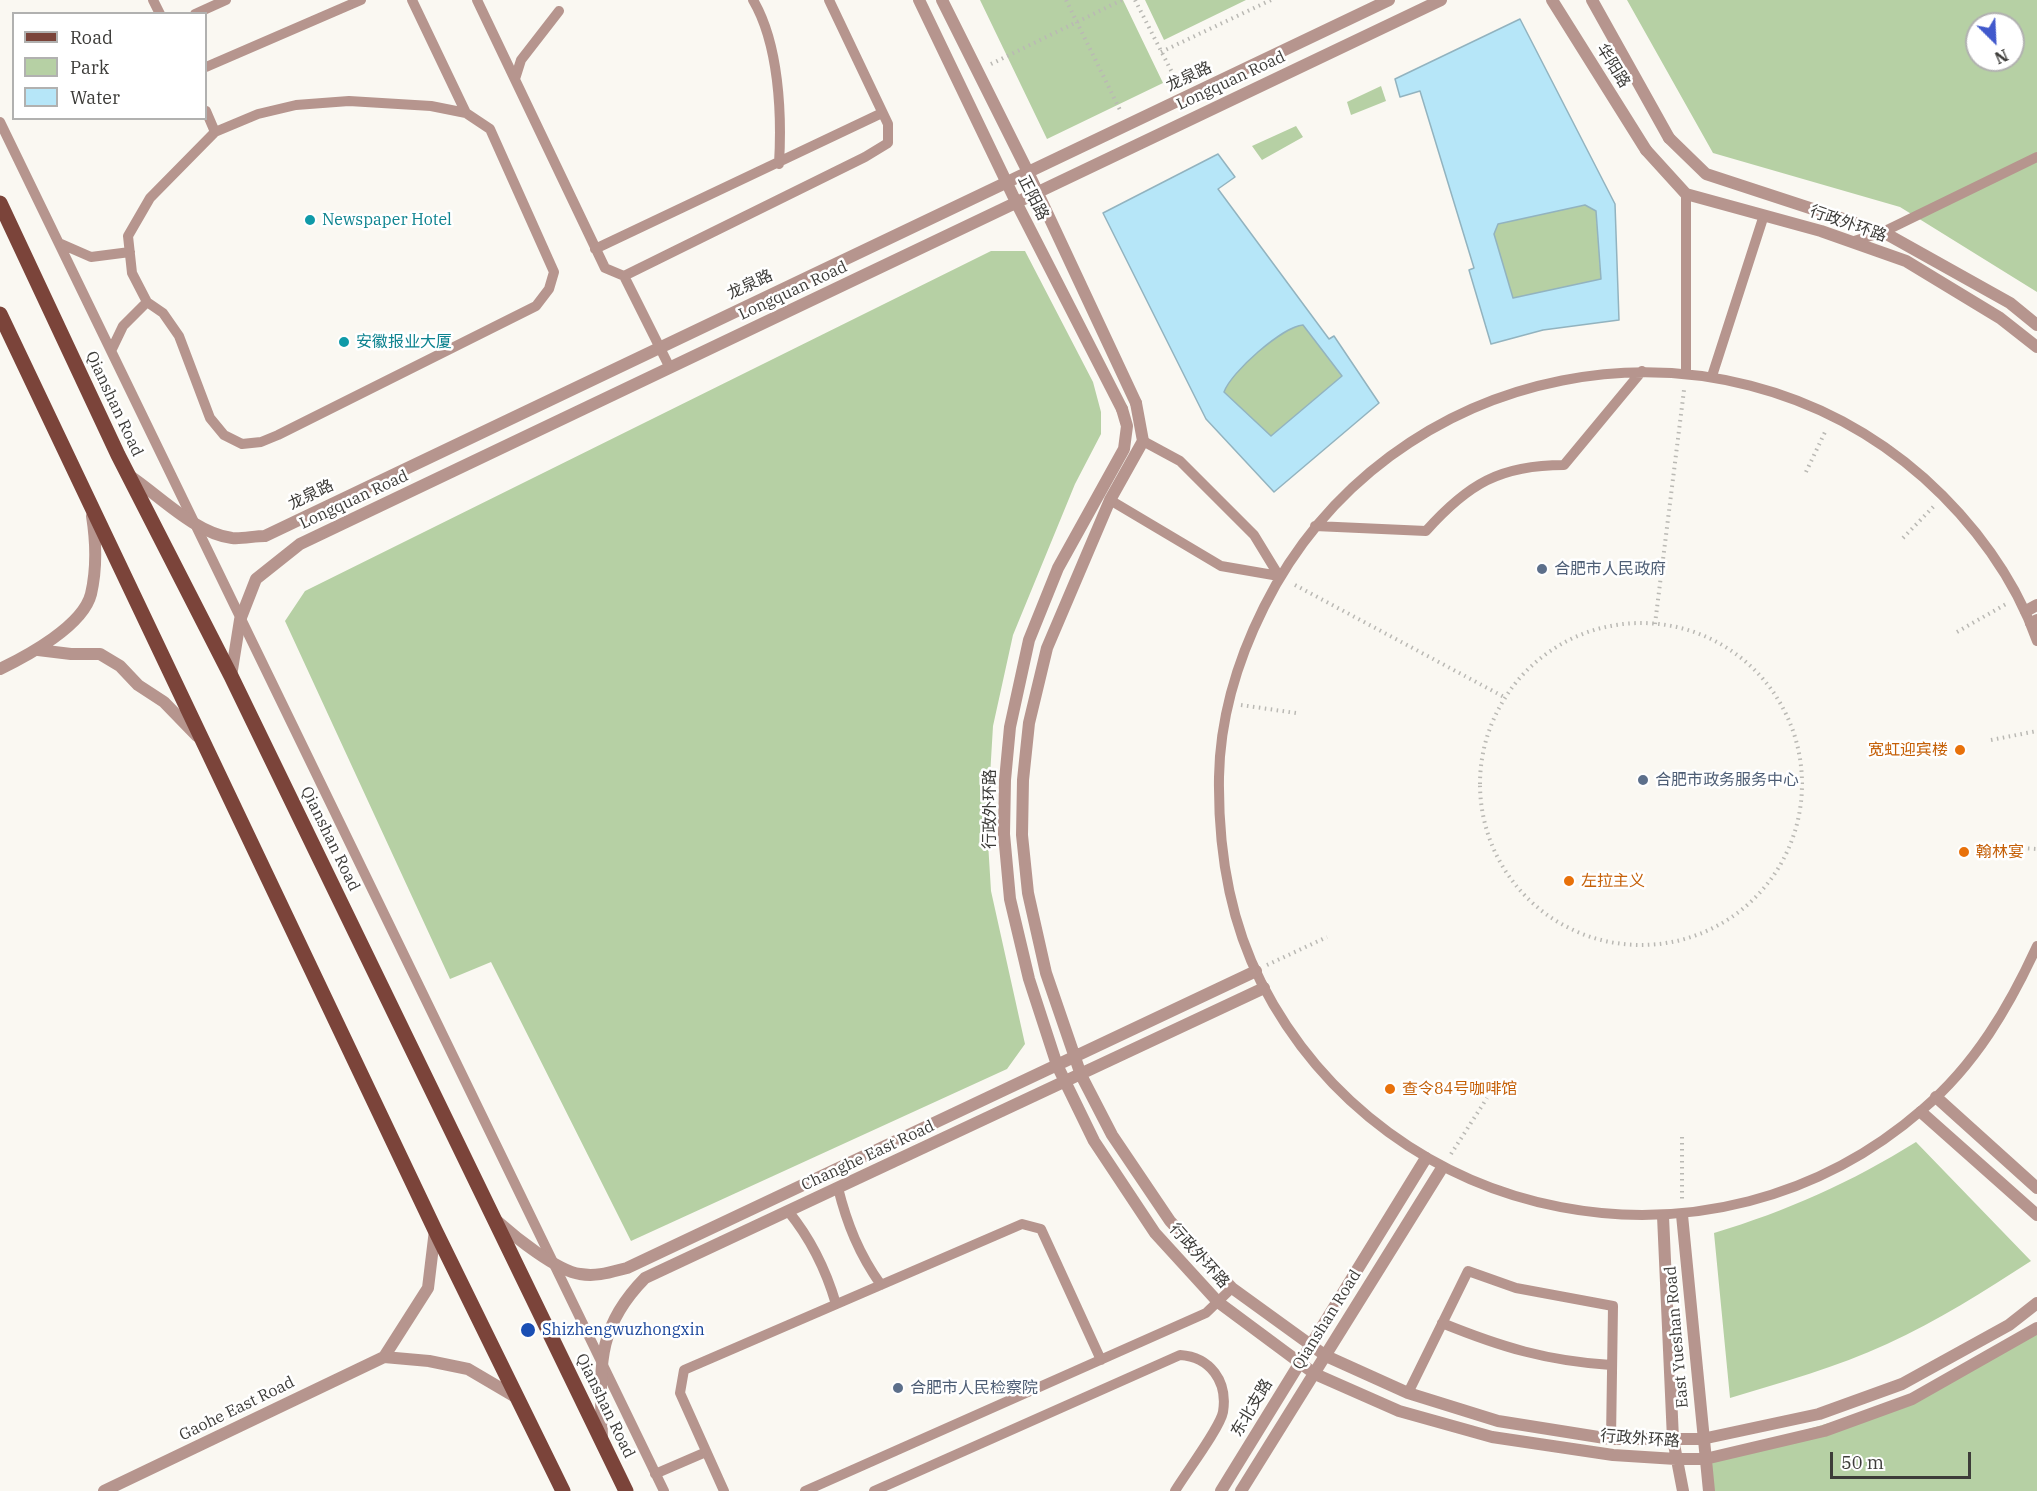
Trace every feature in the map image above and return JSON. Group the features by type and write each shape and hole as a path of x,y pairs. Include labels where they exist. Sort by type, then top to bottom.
{"main road":[{"name":"Qianshan Road","path":"0,203 129,476 231,676 626,1491"},
{"path":"0,314 435,1230 563,1491"}],"street":[{"name":"正阳路","path":"919,0 1006,182 1122,410"},
{"name":"正阳路","path":"942,0 1038,192 1136,403 1143,441"},
{"name":"龙泉路","path":"129,476 160,497 197,528 232,538 265,536 659,346 1389,0"},
{"name":"Longquan Road","path":"231,676 240,620 256,579 300,544 1442,0"},
{"name":"华阳路","path":"1552,0 1646,150 1686,195"},
{"name":"华阳路","path":"1592,0 1670,138"},
{"name":"行政外环路","path":"1670,138 1706,174 1883,232 2010,303 2037,325"},
{"name":"行政外环路","path":"1686,195 1764,215 1906,261 2000,318 2037,347"},
{"name":"行政外环路","path":"1122,410 1127,426 1127,442 1099,498 1058,568 1029,640 1010,727 1004,834 1010,899 1029,979 1058,1065 1094,1141 1155,1233 1218,1302 1315,1374 1399,1411 1492,1437 1613,1455 1676,1459 1705,1459 1824,1431 1912,1399 2037,1328"},
{"name":"行政外环路","path":"1143,441 1110,500 1047,648 1029,723 1023,780 1022,834 1028,893 1046,973 1081,1075 1112,1135 1170,1221 1232,1288 1326,1356 1408,1393 1498,1421 1611,1438 1702,1439 1819,1414 1902,1384 2008,1325 2037,1303"},
{"path":"0,669 38,650 64,630 91,595 97,546 90,500"},
{"path":"2031,618 2037,605"},
{"path":"38,650 71,654 100,654 120,666 138,685 165,702 201,740"},
{"name":"Changhe East Road","path":"497,1221 522,1243 578,1274 601,1275 627,1268 1075,1058 1256,970"},
{"name":"Changhe East Road","path":"602,1441 601,1361 608,1329 626,1297 645,1278 1264,988"},
{"path":"1936,1097 2037,1188"},
{"path":"1921,1112 2037,1215"},
{"name":"东北支路","path":"1221,1491 1426,1158"},
{"name":"Qianshan Road","path":"1241,1491 1442,1168"},
{"name":"East Yueshan Road","path":"1682,1215 1702,1439 1709,1491"},
{"name":"East Yueshan Road","path":"1663,1216 1673,1439 1683,1491"},
{"path":"384,1357 428,1288 435,1230"},
{"name":"Gaohe East Road","path":"105,1491 384,1357 429,1360 468,1369 520,1400"}],"lane":[{"path":"199,12 226,0"},
{"path":"207,67 361,0"},
{"path":"412,0 466,113"},
{"path":"477,0 605,268 624,276 669,368"},
{"path":"753,0 770,44 777,87 781,130 779,164"},
{"path":"624,276 865,157 888,143 888,124 829,0"},
{"path":"515,79 521,60 559,11"},
{"path":"391,101 466,113 490,129 554,272 549,289 536,306 278,435 261,442 242,444 224,435 210,418 179,336 163,313 147,302 132,273 128,236 150,198 215,132 258,114 296,105 391,101"},
{"path":"207,113 215,132"},
{"path":"596,249 779,164 882,113"},
{"path":"0,122 663,1491"},
{"path":"1851,242 1883,232 2037,157"},
{"path":"1686,195 1686,374"},
{"path":"1712,376 1764,215"},
{"path":"59,243 91,257 130,252"},
{"path":"111,351 123,326 147,302"},
{"path":"1315,526 1426,531 1446,508 1484,480 1531,465 1564,465 1642,371"},
{"path":"2037,641 2031,618 1992,553 1944,496 1898,455 1833,416 1778,393 1712,376 1642,371 1568,378 1496,397 1428,429 1367,473 1315,526 1279,576 1248,638 1228,703 1219,771 1220,839 1232,906 1264,988 1315,1063 1362,1112 1426,1158 1442,1168 1512,1197 1587,1213 1663,1216 1682,1215 1747,1203 1809,1182 1868,1151 1921,1112 1936,1097 1979,1050 2013,998 2037,946"},
{"path":"1143,441 1180,461 1246,526 1279,576"},
{"path":"1110,500 1221,566 1279,576"},
{"path":"838,1188 846,1222 863,1259 881,1285"},
{"path":"788,1211 808,1235 830,1283 836,1304"},
{"path":"724,1491 680,1393 684,1370 1022,1224 1041,1228 1101,1360"},
{"path":"1408,1393 1468,1271 1516,1288 1613,1306 1611,1438"},
{"path":"806,1491 1206,1313 1232,1288"},
{"path":"1443,1323 1504,1347 1568,1362 1611,1365"},
{"path":"874,1491 1180,1355 1195,1356 1208,1362 1219,1377 1223,1414 1174,1491"},
{"path":"655,1474 706,1452"}],"path":[{"path":"1066,0 1128,125"},
{"path":"976,71 1122,0"},
{"path":"1136,0 1185,98"},
{"path":"1161,52 1271,0"},
{"path":"1655,624 1686,374"},
{"path":"1806,472 1833,416"},
{"path":"1903,538 1944,496"},
{"path":"1279,576 1506,698"},
{"path":"1957,632 2017,597"},
{"path":"1655,624 1677,627 1708,637 1736,653 1760,674 1779,700 1793,729 1801,760 1803,792 1798,823 1787,854 1770,881 1748,904 1722,924 1693,937 1662,944 1630,945 1599,940 1569,929 1543,913 1520,892 1502,867 1488,838 1481,808 1479,777 1484,746 1494,717 1506,698 1531,666 1556,647 1584,633 1614,625 1655,624"},
{"path":"1228,703 1296,713"},
{"path":"1991,740 2037,731"},
{"path":"1992,846 2037,849"},
{"path":"1256,970 1327,937"},
{"path":"1442,1168 1487,1098"},
{"path":"1682,1137 1682,1215"}],"green space":[{"path":"980,0 1123,0 1163,83 1047,139"},
{"path":"1145,0 1246,0 1164,40"},
{"path":"1627,0 2037,0 2037,292 1900,207 1713,153"},
{"path":"1381,86 1386,101 1351,115 1347,102"},
{"path":"1296,126 1303,137 1262,160 1252,146"},
{"path":"1585,205 1596,211 1601,279 1513,298 1493,234 1498,224"},
{"path":"991,251 1025,251 1093,382 1101,412 1101,434 1075,484 1013,635 993,726 987,826 991,891 1025,1044 1007,1069 631,1241 491,962 450,979 285,621 305,591"},
{"path":"1303,325 1342,376 1271,436 1224,392 1246,362 1282,334"},
{"path":"1916,1142 2031,1261 1943,1316 1887,1344 1829,1367 1730,1398 1714,1233 1793,1205 1843,1183"},
{"path":"2037,1328 2037,1491 1709,1491 1705,1459 1912,1399"}],"water":[{"path":"1520,19 1615,204 1619,320 1543,330 1491,344 1469,270 1474,268 1420,91 1400,97 1395,79","holes":["1585,205 1596,211 1601,279 1513,298 1494,234 1498,224"]},
{"path":"1218,154 1235,177 1218,189 1329,339 1334,336 1379,403 1274,492 1206,419 1103,213","holes":["1303,325 1342,376 1271,436 1224,392 1236,373 1258,352 1283,334"]}],"place":[{"name":"Newspaper Hotel","path":"310,220"},
{"name":"安徽报业大厦","path":"344,342"},
{"name":"合肥市人民政府","path":"1542,569"},
{"name":"宽虹迎宾楼","path":"1960,750"},
{"name":"合肥市政务服务中心","path":"1643,780"},
{"name":"翰林宴","path":"1964,852"},
{"name":"左拉主义","path":"1569,881"},
{"name":"查令84号咖啡馆","path":"1390,1089"},
{"name":"Shizhengwuzhongxin","path":"528,1330"},
{"name":"合肥市人民检察院","path":"898,1388"}]}
